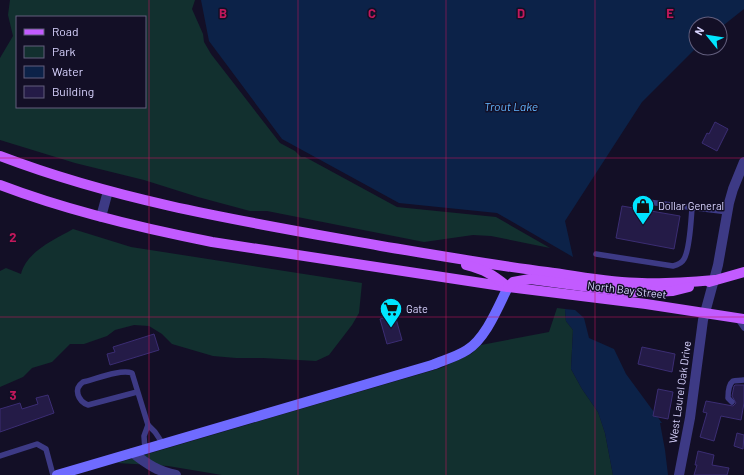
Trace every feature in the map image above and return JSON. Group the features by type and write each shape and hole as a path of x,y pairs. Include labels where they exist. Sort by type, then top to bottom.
{"main road":[{"path":"0,156 62,178 108,191 219,216 412,251 615,281 687,283 715,280"},
{"name":"North Bay Street","path":"0,185 52,203 101,217 175,235 212,242 508,287 705,312 740,318"},
{"path":"412,251 481,269 493,275 508,287"},
{"path":"57,475 424,367 456,356 476,343 490,323 508,287 513,282 530,278 627,292 650,292 673,291 744,272"}],"street":[{"name":"West Laurel Oak Drive","path":"679,475 697,372 700,334 715,280 733,189 744,162"},
{"path":"101,217 108,191"},
{"path":"133,453 158,470 176,475"}],"lane":[{"path":"640,201 728,212"},
{"path":"596,254 673,266 678,265 684,261 686,253 692,208"},
{"path":"740,318 744,328"},
{"path":"137,392 88,405 82,403 79,399 77,390 83,382 128,371 132,373 148,425 163,444"},
{"path":"732,402 728,398 728,392 732,382 735,380 744,380"},
{"path":"145,450 144,436 148,425"},
{"path":"0,456 37,444 46,448 53,475"}],"green space":[{"path":"10,0 195,0 192,9 203,34 204,42 211,54 280,143 295,151 301,157 305,157 397,207 496,217 550,248 491,236 473,235 424,242 267,211 250,211 144,180 75,163 0,140 0,58 13,36 8,15"},
{"path":"73,229 131,247 362,283 359,313 352,325 329,355 316,361 213,356 172,344 162,334 149,326 134,325 115,330 107,336 84,344 70,344 52,362 32,368 23,377 0,387 0,271 6,268 21,274 24,266 35,253 42,247"},
{"path":"557,308 565,309 566,321 573,330 571,369 582,389 598,412 605,433 613,475 222,475 168,466 117,463 441,368 471,354 481,345 549,332"}],"water":[{"name":"Trout Lake","path":"201,0 744,0 744,9 728,22 728,16 688,16 688,56 642,102 565,221 573,257 497,213 399,203 282,139 209,41"},
{"path":"565,309 575,310 584,318 589,338 614,349 626,374 662,423 660,423 668,475 613,475 605,433 598,412 582,389 571,369 573,330 566,321"}],"building":[{"path":"715,122 728,129 717,151 702,143 707,133 709,134"},
{"path":"622,206 680,216 674,249 616,238"},
{"name":"Gate","path":"395,315 402,340 387,344 380,319"},
{"path":"154,334 159,350 110,365 107,354 115,352 113,347"},
{"path":"642,347 675,354 672,372 638,364"},
{"path":"744,385 744,403 741,420 721,416 714,441 700,437 707,413 703,412 706,401 733,406 736,403 732,396 734,386"},
{"path":"658,389 673,392 668,419 653,416"},
{"path":"48,395 54,413 0,432 0,409 20,403 22,409 38,404 36,398"},
{"path":"737,433 744,435 743,449 734,446"},
{"path":"698,451 714,455 712,465 729,468 727,475 694,475 697,465 695,465"}],"place":[{"name":"Dollar General","path":"643,226"},
{"name":"Gate","path":"391,328"}]}
